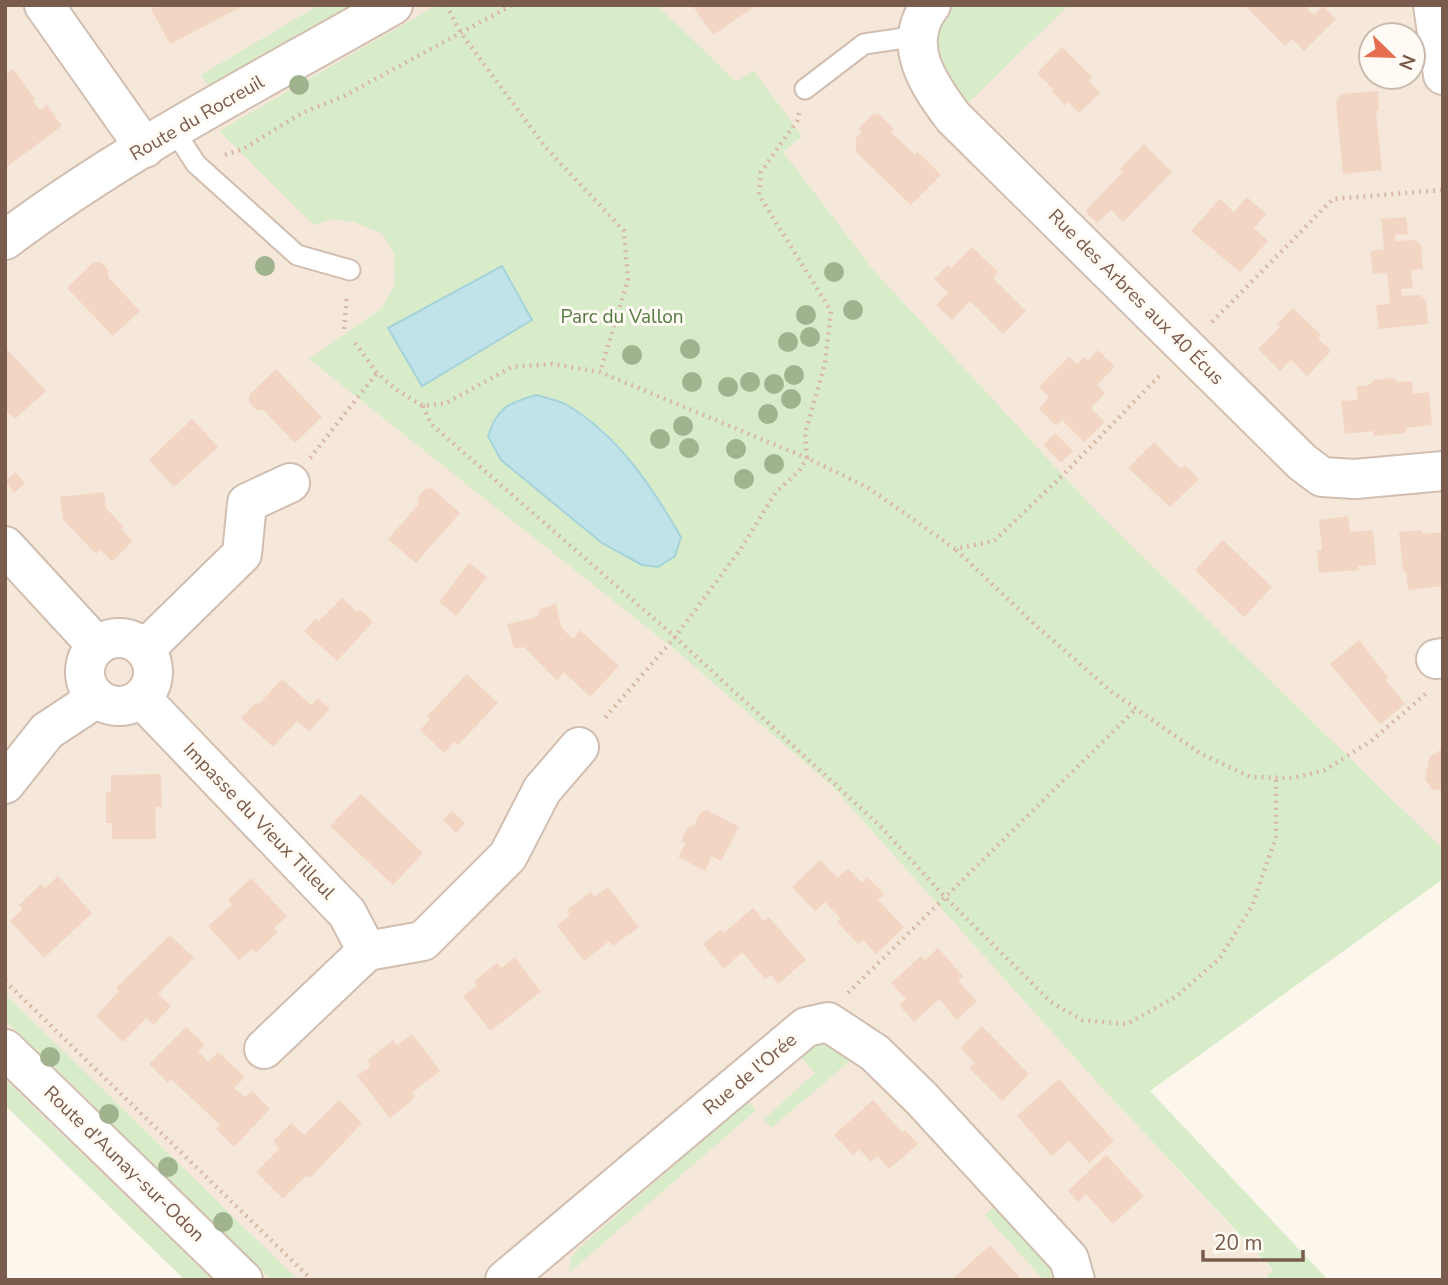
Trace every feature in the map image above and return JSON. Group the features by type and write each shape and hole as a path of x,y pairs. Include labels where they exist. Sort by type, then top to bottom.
{"street":[{"path":"44,5 159,139"},
{"name":"Route du Rocreuil","path":"5,240 33,219 159,139 393,5"},
{"path":"1433,5 1443,75"},
{"name":"Rue des Arbres aux 40 Écus","path":"925,21 919,60 928,83 953,117 1188,346 1302,462 1322,477 1354,479 1443,471"},
{"path":"145,649 242,554 247,503 290,483"},
{"path":"5,545 97,646"},
{"path":"117,638 137,642 145,649 153,669 149,689 141,698 131,704 119,706 107,704 97,698 86,678 86,666 97,646 117,638"},
{"path":"5,784 47,731 97,698"},
{"name":"Impasse du Vieux Tilleul","path":"141,698 347,913 367,951"},
{"path":"264,1049 367,951 423,941 508,856 542,790 579,747"},
{"path":"828,1022 875,1053 922,1099 1069,1259 1075,1280"},
{"name":"Rue de l'Orée","path":"527,1273 806,1027 828,1022"},
{"name":"Route d'Aunay-sur-Odon","path":"5,1049 243,1280"}],"lane":[{"path":"805,89 864,44 925,21"},
{"path":"159,139 196,164 297,255 350,270"}],"path":[{"path":"446,5 461,33 546,148 624,231 628,280 600,372"},
{"path":"218,157 243,149 304,112 344,96 512,5"},
{"path":"579,747 675,637 740,550 776,492 799,471 807,458 804,434 825,363 831,311 759,195 761,172 797,121 805,89"},
{"path":"955,549 994,541 1065,473 1333,199 1443,190"},
{"path":"344,329 350,270"},
{"path":"355,343 377,373 397,390 423,406 431,424 675,637 879,825 945,897 1051,1002 1082,1020 1127,1024 1177,996 1220,958 1252,906 1276,837 1276,779"},
{"path":"423,406 446,403 512,367 552,364 600,372 807,458 867,487 955,549 1033,623 1112,692 1201,754 1251,777 1293,778 1325,770 1371,741 1435,686 1440,659"},
{"path":"290,483 377,373"},
{"path":"828,1022 848,993 1136,708"},
{"path":"5,981 312,1280"}],"shaded area":[{"path":"5,5 1443,5 1443,850 1103,1089 1273,1271 1263,1280 185,1280 5,1105"}],"green space":[{"path":"319,5 350,5 210,88 201,75"},
{"name":"Parc du Vallon","path":"437,5 657,5 736,82 754,71 802,136 783,152 875,272 1097,512 1443,849 1443,879 1150,1091 1328,1280 1264,1280 1273,1270 1103,1089 832,786 679,653 309,359 382,308 395,284 394,253 382,233 353,222 332,219 314,225 219,131"},
{"path":"949,5 1069,5 967,104 944,70 937,44 942,17"},
{"path":"5,994 298,1280 272,1280 5,1020"},
{"path":"820,1042 832,1043 851,1060 771,1128 764,1119 815,1073 800,1056 812,1045"},
{"path":"5,1080 213,1280 185,1280 5,1105"},
{"path":"748,1101 756,1110 569,1273 571,1258 578,1249"},
{"path":"996,1205 1057,1272 1059,1280 1044,1280 985,1215"}],"water":[{"path":"502,266 532,320 422,386 388,328"},
{"path":"536,395 556,400 585,417 632,463 681,537 675,556 658,567 642,565 602,543 501,460 488,436 495,419 511,404"}],"building":[{"path":"159,5 245,5 170,44 151,9"},
{"path":"692,5 757,5 713,35"},
{"path":"1244,5 1304,5 1314,15 1323,6 1336,19 1304,51 1292,39 1285,46"},
{"path":"1062,47 1092,77 1089,81 1100,93 1079,113 1068,102 1065,105 1037,73"},
{"path":"13,69 40,110 47,105 62,126 5,168 5,75"},
{"path":"1378,91 1379,111 1376,111 1382,170 1343,174 1336,102 1341,94"},
{"path":"879,114 894,129 891,132 915,155 918,152 941,175 911,205 856,152 856,138 862,132 858,129 872,115"},
{"path":"1144,144 1172,172 1123,222 1111,210 1097,223 1085,211 1123,172 1120,169"},
{"path":"1247,197 1266,214 1254,228 1268,241 1240,272 1191,231 1220,199 1234,212"},
{"path":"1406,217 1408,234 1395,235 1396,241 1414,240 1421,245 1423,269 1411,270 1413,288 1401,289 1402,296 1420,295 1426,300 1428,324 1379,329 1376,305 1390,304 1387,273 1373,274 1370,251 1384,249 1381,219"},
{"path":"972,247 998,272 993,278 1026,311 1003,334 970,301 952,320 936,305 948,293 934,279 948,265 951,268"},
{"path":"94,262 101,262 108,270 108,277 140,311 113,336 67,288"},
{"path":"1293,308 1321,335 1318,338 1331,351 1307,376 1291,360 1280,371 1258,349 1280,327 1277,324"},
{"path":"5,347 46,391 15,419 5,409"},
{"path":"1098,350 1115,367 1097,385 1105,393 1091,408 1105,422 1084,442 1062,420 1056,426 1039,409 1049,397 1039,387 1069,357 1077,364 1084,357 1088,361"},
{"path":"276,369 322,417 295,443 263,410 256,410 249,402 249,395"},
{"path":"1393,378 1399,382 1412,381 1413,394 1429,392 1432,425 1405,428 1406,433 1373,436 1373,431 1345,434 1341,401 1358,400 1356,387 1369,385 1374,380"},
{"path":"192,419 218,447 174,487 149,460"},
{"path":"1055,433 1073,451 1061,463 1043,445"},
{"path":"1154,442 1181,469 1185,465 1199,479 1170,507 1128,468"},
{"path":"15,472 25,483 14,493 5,481"},
{"path":"432,488 460,513 416,563 388,539 419,504 418,497 425,489"},
{"path":"104,492 106,508 133,541 112,562 101,550 96,554 63,520 60,497"},
{"path":"1348,516 1350,532 1373,530 1376,565 1358,566 1359,570 1319,573 1317,550 1322,550 1319,520"},
{"path":"1422,530 1423,534 1443,532 1443,586 1408,590 1399,532"},
{"path":"1223,540 1272,587 1244,617 1195,570"},
{"path":"469,563 487,577 456,616 439,602"},
{"path":"342,598 373,622 337,661 304,631 316,618 319,621"},
{"path":"556,604 561,627 573,639 580,630 619,666 590,697 564,672 557,681 524,647 514,649 507,624 537,617 540,609"},
{"path":"1359,640 1389,678 1386,680 1405,704 1380,724 1330,664"},
{"path":"467,674 498,703 458,745 454,742 444,753 420,730 430,719 427,716"},
{"path":"282,679 311,705 318,698 330,709 309,731 297,721 273,747 241,718 256,702 258,705"},
{"path":"1443,748 1443,791 1432,789 1425,780 1429,758"},
{"path":"161,774 162,807 155,807 156,839 112,839 112,823 106,823 106,792 111,792 111,775"},
{"path":"361,794 423,853 393,885 330,826"},
{"path":"707,810 739,827 721,861 712,856 705,871 678,857 686,843 681,841 688,827 694,825 701,812"},
{"path":"452,811 465,823 456,833 443,820"},
{"path":"820,860 838,878 848,868 862,883 867,877 884,894 878,900 904,927 876,954 863,940 858,944 837,922 841,919 825,902 815,911 792,887"},
{"path":"58,876 92,913 44,958 10,921 23,909 19,905 41,884 45,888"},
{"path":"251,878 287,916 274,928 278,932 256,953 252,949 239,960 208,926 232,905 228,900"},
{"path":"608,887 639,927 613,946 609,941 584,961 557,926 570,915 567,910 591,892 594,897"},
{"path":"753,908 764,921 769,917 806,960 778,984 771,975 765,979 742,952 724,969 703,944 721,929 724,933"},
{"path":"170,935 194,958 158,994 171,1006 154,1025 146,1018 123,1042 96,1016 119,991 116,988"},
{"path":"938,948 963,976 958,981 977,1001 957,1020 939,999 914,1022 899,1005 906,999 891,983 921,956 925,960"},
{"path":"515,957 541,992 490,1031 463,996 477,986 474,981 497,963 501,968"},
{"path":"982,1026 1029,1074 1002,1101 969,1068 975,1063 960,1048"},
{"path":"186,1027 205,1045 198,1051 208,1062 218,1052 245,1077 234,1088 245,1097 252,1091 270,1109 234,1147 216,1129 220,1125 171,1079 168,1083 149,1064"},
{"path":"412,1034 440,1071 412,1093 415,1098 390,1118 357,1076 371,1066 367,1061 393,1040 397,1045"},
{"path":"1059,1079 1114,1141 1089,1163 1069,1141 1052,1156 1017,1116"},
{"path":"339,1100 362,1123 310,1178 307,1175 283,1199 256,1172 279,1149 273,1141 291,1123 304,1135"},
{"path":"873,1100 902,1132 905,1130 918,1144 889,1169 878,1156 871,1162 859,1149 853,1155 834,1135"},
{"path":"1106,1155 1144,1196 1113,1224 1086,1194 1078,1202 1068,1191"},
{"path":"990,1245 1022,1280 952,1280"}]}
